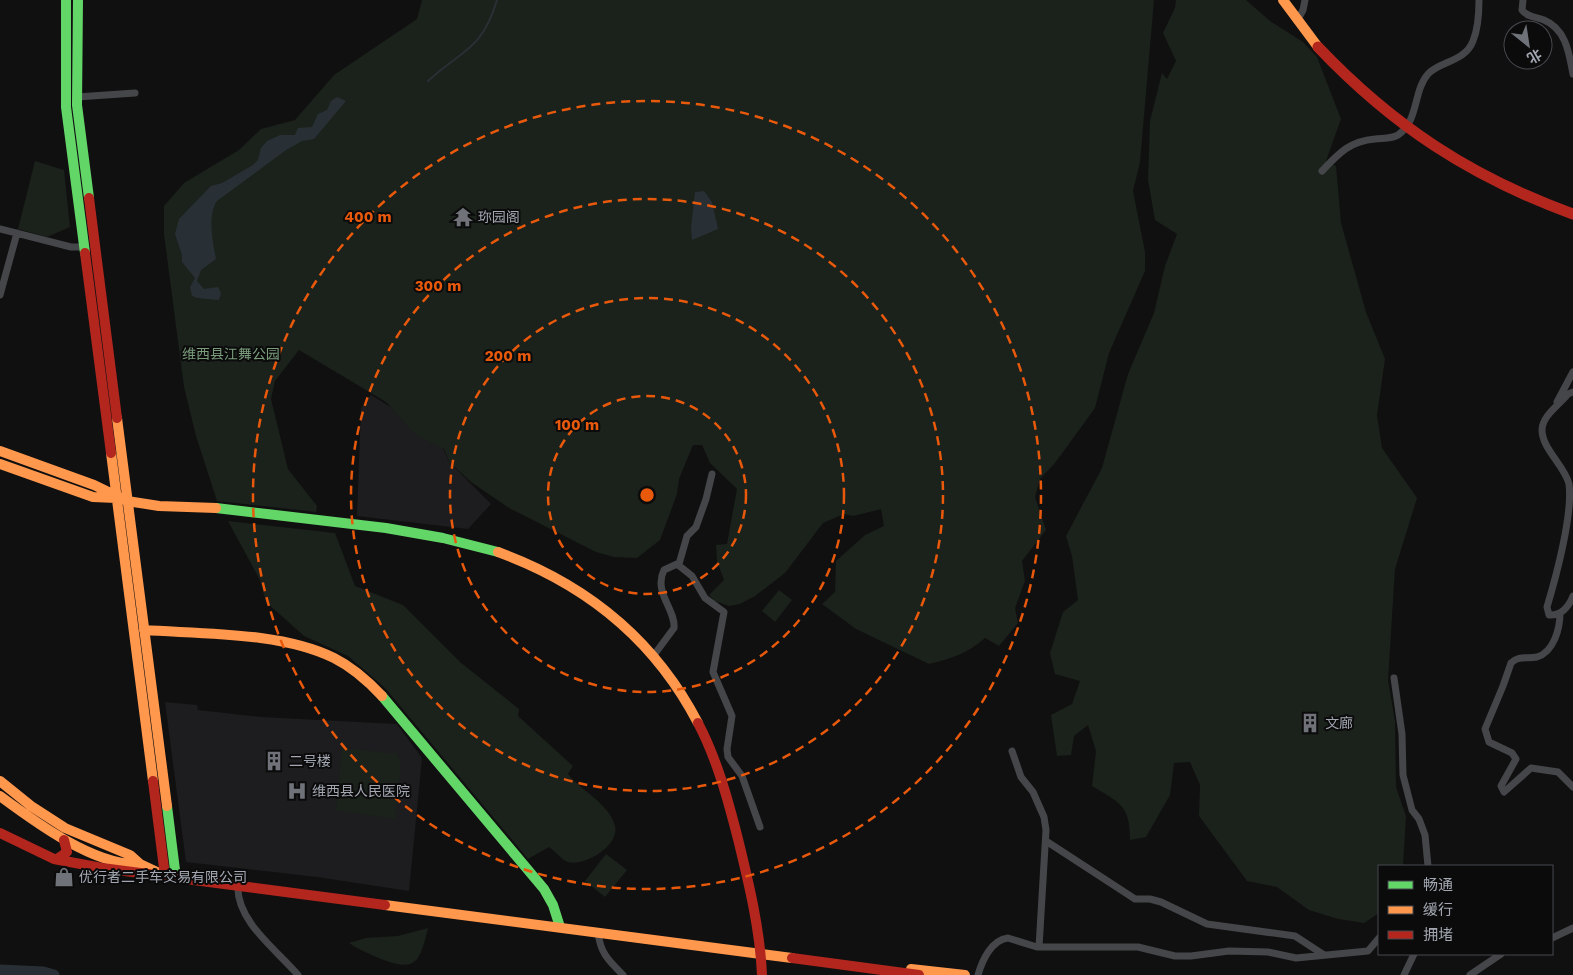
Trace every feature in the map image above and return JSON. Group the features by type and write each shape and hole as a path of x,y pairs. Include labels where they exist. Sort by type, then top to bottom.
{"main road":[{"path":"66,0 66,107 84,247 144,630 170,877"},
{"path":"78,0 77,97 123,500 170,877"},
{"path":"1283,0 1318,47 1374,103 1454,161 1506,189 1573,214"},
{"path":"0,451 97,486 123,500"},
{"path":"0,464 93,497 242,510 359,525 479,546 539,570 577,591 620,622 654,655 686,698 717,764 732,812 762,953 762,975"},
{"path":"144,630 286,640 320,650 347,664 368,680 386,700 544,889 553,904 560,927"},
{"path":"0,781 31,806 65,828 130,855 140,864 170,877"},
{"path":"0,796 24,815 64,840 125,865 140,864"},
{"path":"0,834 36,852 57,859 170,877 919,975"},
{"path":"57,859 67,852 64,840"},
{"path":"762,953 784,952 965,975"}],"street":[{"path":"1297,21 1305,0"},
{"path":"1322,171 1347,146 1363,141 1397,136 1416,109 1421,88 1428,75 1457,58 1471,45 1480,10 1479,0"},
{"path":"1523,0 1522,10 1525,14 1550,22 1562,36 1569,53 1573,74"},
{"path":"77,97 135,93"},
{"path":"0,229 71,247 84,247"},
{"path":"0,294 17,233"},
{"path":"1551,413 1573,372"},
{"path":"1573,392 1568,394 1544,419 1542,432 1571,488 1568,524 1547,607 1549,615 1560,613 1569,605 1573,596"},
{"path":"679,564 687,536 696,527 712,474"},
{"path":"654,655 674,628 673,618 664,598 662,574 672,564 679,564 692,576 705,598 724,612 713,672 732,716 727,749 728,757 746,784 760,827"},
{"path":"1560,613 1554,640 1548,648 1539,656 1520,657 1511,663 1485,729 1489,742 1515,756 1515,765 1501,786 1504,792 1531,768 1558,772 1573,787"},
{"path":"1394,678 1402,734 1402,776 1412,810 1419,819 1426,834 1428,865"},
{"path":"1012,751 1021,777 1033,792 1044,817 1046,841 1039,947"},
{"path":"1046,841 1135,899 1150,899 1161,902 1207,924 1295,936 1324,955"},
{"path":"238,886 242,906 253,926 298,975"},
{"path":"1553,938 1573,928"},
{"path":"598,932 602,952 623,975"},
{"path":"978,975 981,962 987,953 1003,938 1039,947 1138,947 1162,954 1183,956 1229,951 1268,952 1296,958 1368,951 1378,939"},
{"path":"1404,975 1414,955"},
{"path":"1470,975 1500,955"}],"shaded area":[{"path":"337,97 346,101 314,139 302,141 286,150 217,201 211,221 216,259 201,270 197,281 204,289 218,287 221,293 219,300 192,296 190,287 195,278 182,262 182,255 175,234 179,219 211,186 222,183 253,165 258,160 261,148 267,141 280,135 295,135 298,128 312,127 318,114 327,110 331,101"},
{"path":"704,191 712,202 718,229 692,240 691,227 695,192"},
{"path":"371,395 436,435 450,463 491,504 468,529 357,516 361,408"},
{"name":"维西县人民医院","path":"165,702 197,705 198,710 261,717 397,724 422,758 409,891 317,877 186,862"}],"green space":[{"name":"维西县江舞公园","path":"422,0 1154,0 1140,162 1133,191 1145,252 1145,271 1109,353 1095,408 1055,463 1040,479 1035,497 1046,530 1022,561 1025,581 1015,608 1018,623 999,646 985,638 959,655 929,664 856,629 822,604 835,592 836,561 865,535 884,526 881,509 853,516 844,514 823,523 785,573 755,596 740,604 729,606 715,601 709,595 724,580 717,561 716,545 727,544 737,489 710,463 702,445 693,445 679,479 677,494 660,540 637,558 614,557 596,552 509,508 471,482 450,463 444,449 416,435 386,402 299,350 275,381 271,399 288,469 317,506 316,512 217,501 196,436 184,387 164,234 164,206 184,183 239,150 261,129 295,120 334,75 417,19"},
{"path":"1176,0 1246,0 1270,21 1303,42 1317,57 1341,119 1326,161 1336,166 1341,223 1366,312 1385,359 1377,415 1382,448 1417,498 1395,569 1388,680 1395,721 1396,787 1406,816 1403,865 1378,865 1378,914 1364,923 1338,919 1309,910 1277,887 1247,881 1199,816 1200,785 1190,762 1174,763 1170,795 1146,837 1130,840 1128,819 1122,806 1092,786 1096,751 1088,725 1074,736 1071,755 1057,756 1051,715 1072,704 1080,681 1055,674 1050,653 1063,612 1078,600 1072,556 1066,536 1102,468 1128,374 1154,313 1165,266 1177,234 1155,220 1148,180 1150,121 1162,73 1167,79 1176,61 1163,33 1175,8"},
{"path":"35,161 64,170 70,227 47,237 18,229"},
{"path":"228,521 335,533 355,586 403,605 460,662 519,709 518,716 573,766 568,774 601,804 612,818 615,833 607,847 592,858 575,863 566,861 549,847 528,859 385,688 348,656 304,636 266,602 260,580"},
{"path":"779,590 792,600 775,622 762,611"},
{"path":"342,748 397,754 401,764 395,819 336,810"},
{"path":"606,854 627,870 605,897 585,881"},
{"path":"428,928 419,956 410,964 402,965 381,959 349,943 366,938 398,936"}],"waterway":[{"path":"428,81 478,39 491,17 497,0"},
{"path":"0,970 43,972 54,975"}],"traffic: fast":[{"path":"66,0 66,107 85,253"},
{"path":"78,0 77,105 89,198"},
{"path":"216,508 386,528 443,538 498,552"},
{"path":"382,696 544,889 553,905 560,927"},
{"path":"167,806 176,878"}],"traffic: slow":[{"path":"1283,0 1318,47"},
{"path":"117,418 167,806"},
{"path":"0,451 94,485 127,501 159,506 216,508"},
{"path":"111,453 153,781"},
{"path":"0,464 93,497 116,498"},
{"path":"498,552 530,565 560,581 589,598 615,618 661,666 681,693 698,723"},
{"path":"144,630 241,636 291,643 313,649 347,666 382,696"},
{"path":"0,781 31,806 65,828 130,855 140,864 157,872"},
{"path":"0,796 48,830 86,851 123,863 140,864"},
{"path":"385,905 792,958"},
{"path":"911,969 965,975"}],"traffic: jam":[{"path":"1318,47 1375,101 1435,146 1467,166 1501,183 1573,214"},
{"path":"89,198 117,418"},
{"path":"85,253 111,453"},
{"path":"698,723 716,765 738,839 750,890 762,975"},
{"path":"153,781 165,876"},
{"path":"0,833 54,859 102,868 385,905"},
{"path":"57,859 67,852 64,840"},
{"path":"792,958 919,975"}],"place":[{"name":"珎园阁","path":"463,217"},
{"name":"文廊","path":"1310,723"},
{"name":"二号楼","path":"274,761"},
{"name":"维西县人民医院","path":"297,791"},
{"name":"优行者二手车交易有限公司","path":"64,877"}]}
